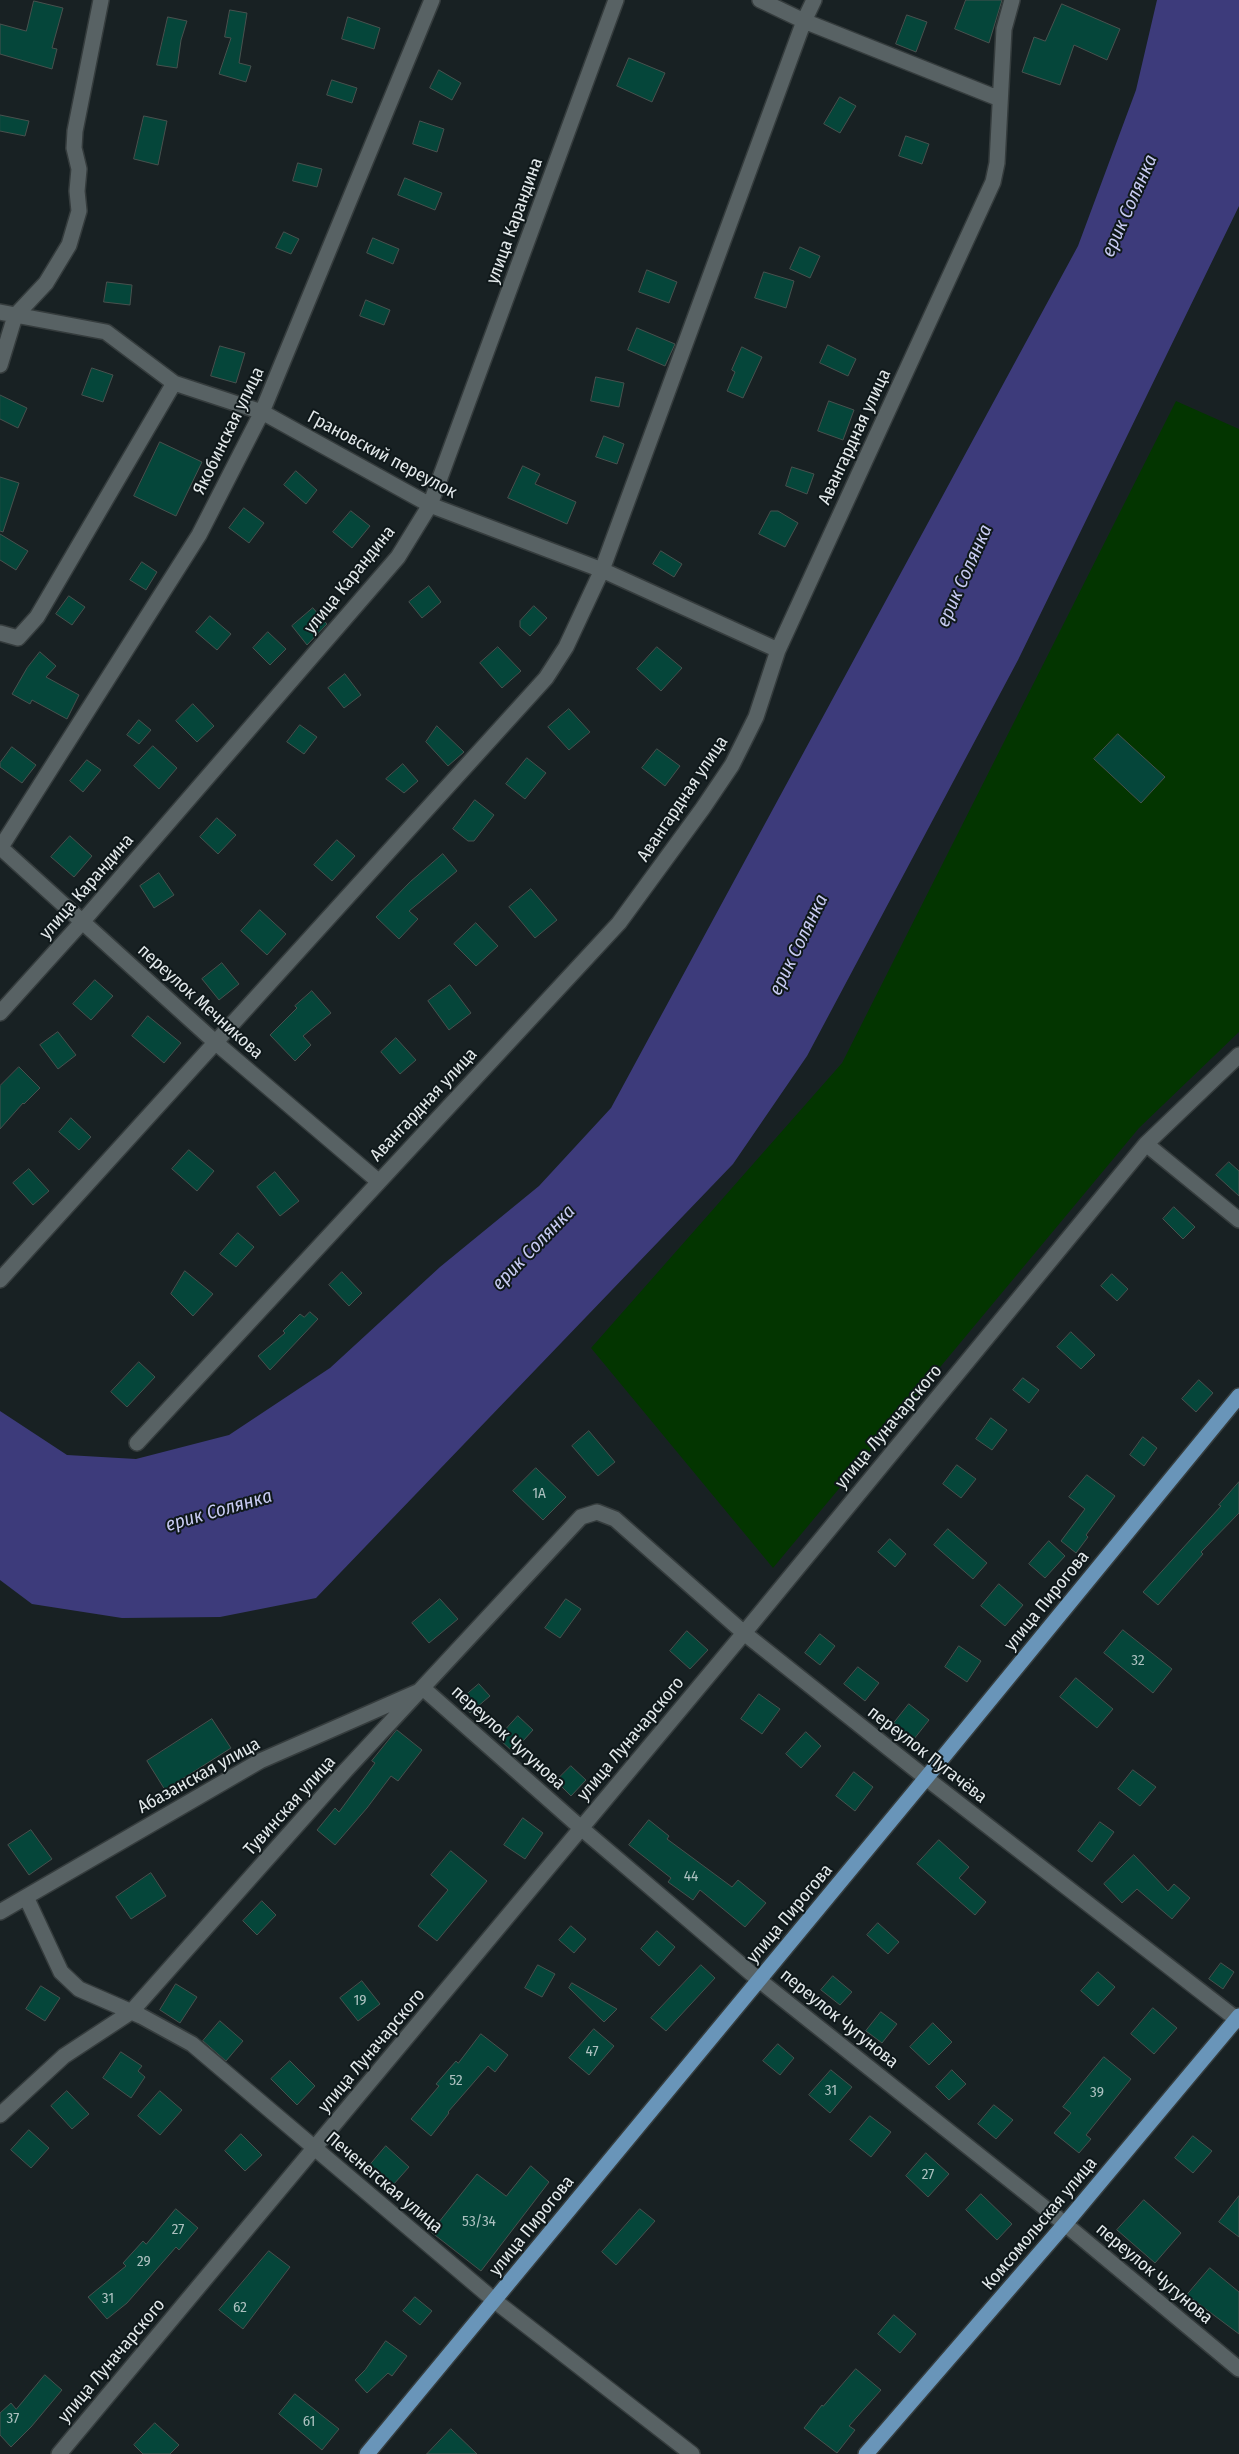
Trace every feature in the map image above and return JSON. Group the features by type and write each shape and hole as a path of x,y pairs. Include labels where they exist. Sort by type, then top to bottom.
{"main road":[{"name":"улица Пирогова","path":"367,2454 760,1980 1239,1396"},
{"name":"Комсомольская улица","path":"866,2454 1066,2224 1238,2019"}],"street":[{"path":"0,365 15,316 46,283 69,245 79,211 79,169 74,148 75,131 101,0"},
{"name":"Якобинская улица","path":"0,847 199,535 262,412 432,0"},
{"name":"улица Карандина","path":"0,1013 83,922 398,557 430,505 616,0"},
{"path":"760,0 804,21 1000,99"},
{"path":"0,1280 546,678 566,647 602,570 804,21 814,0"},
{"name":"Авангардная улица","path":"137,1443 618,924 732,765 756,717 778,650 993,182 997,163 1004,29 1012,0"},
{"name":"Грановский переулок","path":"0,312 106,332 174,383 262,412 430,505 602,570 778,650"},
{"path":"0,633 18,638 37,617 174,383"},
{"name":"переулок Мечникова","path":"0,847 215,1042 378,1181"},
{"name":"улица Луначарского","path":"59,2454 744,1633 1146,1144 1239,1055"},
{"path":"1146,1144 1239,1220"},
{"name":"переулок Пугачёва","path":"597,1512 615,1520 744,1633 926,1778 1238,2019"},
{"name":"Тувинская улица","path":"0,2114 64,2056 130,2012 346,1770 424,1689 581,1517 597,1512"},
{"name":"переулок Чугунова","path":"424,1689 581,1828 760,1980 1066,2224 1239,2369"},
{"name":"Абазанская улица","path":"0,1912 260,1761 424,1689"},
{"name":"Печенегская улица","path":"26,1897 61,1972 79,1989 130,2012 192,2044 495,2301 692,2454"}],"green space":[{"path":"1176,401 1239,429 1239,1032 1139,1128 773,1568 591,1348 842,1063"}],"water":[{"name":"ерик Солянка","path":"1157,0 1239,0 1239,206 1018,660 807,1056 733,1164 316,1598 220,1617 122,1618 32,1604 0,1580 0,1411 67,1455 136,1459 229,1435 330,1368 440,1267 539,1186 611,1108 1078,246 1136,90"}],"building":[{"path":"966,0 1002,0 989,43 955,29"},
{"path":"34,1 63,8 52,48 57,49 52,69 0,54 0,24 26,31"},
{"path":"1062,4 1120,29 1107,60 1074,45 1060,85 1022,72 1034,37 1045,41"},
{"path":"230,10 247,13 239,63 251,66 246,82 219,74 231,38 225,37"},
{"path":"907,15 927,22 916,52 896,44"},
{"path":"168,17 187,21 181,40 177,68 157,65"},
{"path":"348,17 380,28 374,49 342,39"},
{"path":"629,58 665,73 652,102 617,86"},
{"path":"439,70 461,83 452,100 430,88"},
{"path":"332,80 357,88 352,103 327,95"},
{"path":"840,97 856,106 840,133 824,124"},
{"path":"0,115 29,121 25,136 0,131"},
{"path":"144,116 167,121 158,165 134,159"},
{"path":"420,121 444,129 437,152 413,144"},
{"path":"906,136 929,144 922,164 899,156"},
{"path":"298,163 322,169 317,187 293,181"},
{"path":"405,178 442,193 435,210 398,195"},
{"path":"284,232 299,239 291,254 276,248"},
{"path":"373,238 399,249 393,264 367,253"},
{"path":"800,247 820,256 810,278 790,269"},
{"path":"647,270 677,282 669,303 639,292"},
{"path":"764,272 794,281 786,308 755,298"},
{"path":"107,282 132,285 130,305 104,302"},
{"path":"366,300 390,310 384,325 360,316"},
{"path":"637,328 675,344 665,366 628,350"},
{"path":"828,345 856,359 848,376 820,363"},
{"path":"220,346 245,353 236,383 211,376"},
{"path":"742,347 762,357 743,398 727,391 735,372 732,370"},
{"path":"92,368 113,375 103,402 82,395"},
{"path":"596,377 624,383 619,407 591,401"},
{"path":"0,395 27,408 18,428 0,419"},
{"path":"829,401 854,410 843,440 818,431"},
{"path":"604,436 624,444 617,464 596,457"},
{"path":"160,442 202,462 176,516 134,496"},
{"path":"523,466 540,474 535,484 576,502 567,524 508,498"},
{"path":"792,467 814,474 807,494 786,486"},
{"path":"296,471 317,490 306,504 284,485"},
{"path":"0,477 19,483 3,532 0,531"},
{"path":"244,508 264,523 249,543 229,528"},
{"path":"351,511 370,526 352,548 333,532"},
{"path":"771,511 778,511 798,523 785,547 759,534"},
{"path":"0,534 28,551 16,570 0,560"},
{"path":"661,551 682,564 674,577 653,564"},
{"path":"142,562 157,572 146,590 130,580"},
{"path":"429,586 441,602 422,618 409,602"},
{"path":"69,596 85,607 72,625 56,614"},
{"path":"534,606 547,618 530,636 520,627 520,621"},
{"path":"313,608 327,624 307,645 292,626"},
{"path":"210,616 231,634 217,650 196,632"},
{"path":"268,632 286,649 270,665 253,648"},
{"path":"498,647 521,671 502,688 480,663"},
{"path":"657,647 682,668 661,691 637,669"},
{"path":"40,652 56,666 46,677 79,695 67,719 32,700 30,704 12,694 27,668"},
{"path":"345,674 361,695 344,708 328,688"},
{"path":"193,704 214,726 197,742 176,721"},
{"path":"569,709 590,732 569,750 548,727"},
{"path":"139,720 151,730 139,744 127,735"},
{"path":"300,725 317,737 304,754 287,742"},
{"path":"437,726 464,752 448,766 426,742"},
{"path":"1118,734 1165,777 1141,803 1094,759"},
{"path":"153,746 177,768 159,789 134,766"},
{"path":"12,747 36,765 22,783 0,767 0,763"},
{"path":"657,749 680,766 665,786 642,768"},
{"path":"527,758 546,773 525,799 506,784"},
{"path":"87,760 101,770 83,792 70,781"},
{"path":"403,764 418,781 404,793 386,779"},
{"path":"475,800 494,815 474,841 468,841 453,829"},
{"path":"217,818 236,835 218,854 200,837"},
{"path":"70,836 92,856 74,877 51,857"},
{"path":"337,840 355,856 332,881 314,865"},
{"path":"443,854 457,871 409,911 418,919 399,939 376,917 410,882"},
{"path":"159,873 174,895 154,908 140,886"},
{"path":"531,889 557,920 535,938 509,907"},
{"path":"260,910 286,934 267,955 241,931"},
{"path":"476,923 498,946 476,966 454,944"},
{"path":"222,963 239,984 219,1000 202,979"},
{"path":"95,980 113,996 91,1020 73,1004"},
{"path":"450,985 471,1013 449,1030 428,1001"},
{"path":"312,991 331,1013 303,1036 311,1045 295,1061 270,1035 297,1008 295,1006"},
{"path":"148,1016 181,1043 164,1063 132,1036"},
{"path":"58,1032 76,1055 58,1069 40,1045"},
{"path":"396,1038 416,1060 400,1074 381,1052"},
{"path":"19,1067 40,1088 23,1103 0,1129 0,1086"},
{"path":"71,1118 91,1137 79,1150 59,1132"},
{"path":"189,1150 214,1171 197,1191 172,1169"},
{"path":"1229,1162 1239,1171 1239,1196 1216,1175"},
{"path":"29,1169 49,1191 33,1205 13,1183"},
{"path":"275,1172 299,1201 280,1216 257,1187"},
{"path":"1174,1207 1195,1227 1183,1239 1163,1219"},
{"path":"238,1233 254,1247 236,1267 220,1254"},
{"path":"185,1271 213,1294 193,1316 171,1294"},
{"path":"342,1272 362,1293 349,1306 329,1285"},
{"path":"1112,1274 1128,1289 1117,1301 1101,1286"},
{"path":"310,1312 318,1319 270,1370 258,1356 285,1333 283,1331 300,1314 304,1317"},
{"path":"1071,1332 1095,1355 1081,1369 1057,1347"},
{"path":"139,1362 155,1377 127,1407 111,1392"},
{"path":"1023,1378 1039,1390 1029,1403 1013,1390"},
{"path":"1199,1380 1213,1393 1196,1412 1182,1399"},
{"path":"991,1418 1007,1430 992,1450 976,1439"},
{"path":"589,1431 615,1462 598,1476 572,1446"},
{"path":"1143,1437 1157,1448 1144,1466 1130,1455"},
{"path":"957,1465 976,1479 961,1498 943,1484"},
{"path":"536,1468 566,1497 543,1520 513,1491"},
{"path":"1087,1475 1115,1496 1086,1535 1088,1537 1076,1553 1061,1541 1085,1509 1069,1497"},
{"path":"1239,1482 1239,1513 1201,1552 1203,1554 1158,1605 1143,1592 1221,1506 1219,1505"},
{"path":"948,1529 987,1563 973,1579 934,1545"},
{"path":"890,1539 906,1554 895,1567 878,1552"},
{"path":"1049,1541 1065,1556 1045,1578 1029,1564"},
{"path":"999,1584 1023,1605 1005,1626 981,1606"},
{"path":"440,1599 458,1619 429,1643 412,1623"},
{"path":"566,1599 581,1609 560,1638 545,1628"},
{"path":"1123,1630 1172,1669 1153,1693 1104,1653"},
{"path":"687,1631 708,1650 690,1669 670,1651"},
{"path":"820,1634 835,1646 820,1665 805,1653"},
{"path":"959,1646 981,1661 967,1682 945,1667"},
{"path":"858,1667 879,1683 865,1701 844,1684"},
{"path":"1076,1678 1113,1709 1097,1728 1060,1697"},
{"path":"479,1684 490,1696 470,1713 459,1701"},
{"path":"759,1694 780,1709 762,1734 741,1719"},
{"path":"909,1704 929,1720 914,1739 894,1723"},
{"path":"518,1716 533,1730 513,1752 498,1738"},
{"path":"212,1719 231,1748 165,1790 147,1761"},
{"path":"397,1730 422,1750 398,1781 391,1776 367,1808 335,1845 317,1830 335,1808 339,1812 375,1763 372,1761"},
{"path":"806,1732 821,1746 801,1768 786,1754"},
{"path":"571,1766 586,1780 571,1796 556,1781"},
{"path":"1133,1770 1156,1787 1140,1806 1118,1789"},
{"path":"854,1772 873,1787 855,1811 836,1796"},
{"path":"523,1818 543,1833 525,1859 504,1845"},
{"path":"649,1820 669,1836 667,1839 732,1887 738,1880 766,1903 745,1927 700,1890 693,1900 668,1882 671,1878 629,1845"},
{"path":"1100,1822 1114,1832 1092,1862 1078,1851"},
{"path":"31,1830 52,1859 29,1875 8,1845"},
{"path":"939,1840 969,1867 959,1878 986,1902 975,1915 917,1864"},
{"path":"451,1851 487,1881 437,1941 418,1926 448,1890 431,1875"},
{"path":"1134,1855 1168,1891 1174,1884 1190,1898 1172,1919 1137,1889 1122,1903 1104,1884"},
{"path":"151,1873 166,1896 131,1919 116,1897"},
{"path":"262,1901 276,1915 257,1935 243,1921"},
{"path":"878,1923 899,1942 888,1954 867,1935"},
{"path":"571,1926 586,1939 574,1953 559,1940"},
{"path":"657,1931 675,1947 659,1966 641,1949"},
{"path":"1221,1963 1234,1972 1223,1989 1209,1979"},
{"path":"538,1965 555,1974 542,1997 525,1988"},
{"path":"701,1965 715,1978 666,2031 651,2018"},
{"path":"1098,1972 1115,1987 1098,2006 1081,1991"},
{"path":"833,1976 852,1992 840,2005 821,1990"},
{"path":"362,1981 380,2004 358,2021 340,1998"},
{"path":"572,1983 617,2009 604,2022 569,1988"},
{"path":"176,1984 197,1997 180,2023 160,2010"},
{"path":"41,1986 60,1998 45,2021 26,2009"},
{"path":"1153,2008 1177,2028 1154,2054 1131,2034"},
{"path":"881,2012 897,2024 882,2043 866,2031"},
{"path":"220,2021 243,2041 226,2061 203,2041"},
{"path":"933,2023 952,2042 929,2065 910,2047"},
{"path":"594,2029 614,2046 589,2075 569,2058"},
{"path":"481,2034 508,2055 495,2072 488,2066 448,2112 431,2136 411,2119 439,2086 436,2084 456,2061 458,2063"},
{"path":"778,2044 794,2058 780,2075 763,2061"},
{"path":"121,2052 142,2066 138,2071 145,2077 131,2098 103,2078"},
{"path":"1104,2057 1131,2079 1086,2135 1091,2139 1079,2153 1054,2133 1071,2113 1063,2107"},
{"path":"290,2061 315,2086 297,2105 271,2079"},
{"path":"831,2070 852,2087 830,2113 809,2095"},
{"path":"952,2070 966,2084 949,2100 936,2087"},
{"path":"67,2091 89,2114 72,2129 51,2106"},
{"path":"160,2091 182,2110 160,2135 138,2116"},
{"path":"994,2105 1013,2120 996,2139 978,2124"},
{"path":"870,2116 891,2132 871,2157 850,2140"},
{"path":"29,2130 49,2148 31,2168 11,2150"},
{"path":"241,2134 262,2155 245,2171 225,2151"},
{"path":"1193,2136 1212,2151 1193,2173 1175,2158"},
{"path":"386,2146 409,2167 393,2185 370,2165"},
{"path":"926,2153 949,2174 928,2197 906,2176"},
{"path":"531,2166 549,2182 481,2271 431,2232 477,2174 506,2196"},
{"path":"981,2194 1012,2224 997,2240 966,2210"},
{"path":"1239,2196 1239,2237 1219,2222"},
{"path":"1144,2200 1181,2233 1155,2263 1117,2230"},
{"path":"176,2209 198,2228 179,2250 176,2247 127,2303 107,2319 88,2297 126,2266 123,2263 143,2241 146,2244"},
{"path":"640,2209 655,2221 616,2265 602,2252"},
{"path":"269,2251 290,2267 243,2329 219,2310"},
{"path":"1210,2268 1239,2292 1239,2334 1187,2295"},
{"path":"415,2297 432,2311 420,2325 403,2311"},
{"path":"894,2315 916,2334 900,2353 878,2334"},
{"path":"386,2341 407,2356 392,2376 388,2373 367,2393 355,2380 365,2370"},
{"path":"856,2369 881,2390 849,2426 855,2430 837,2453 804,2428 822,2405"},
{"path":"45,2375 62,2390 31,2427 11,2447 0,2435 0,2413 11,2403 16,2409"},
{"path":"295,2394 339,2429 322,2450 279,2414"},
{"path":"155,2423 179,2445 170,2454 143,2454 134,2445"},
{"path":"451,2429 477,2454 427,2454"}]}
